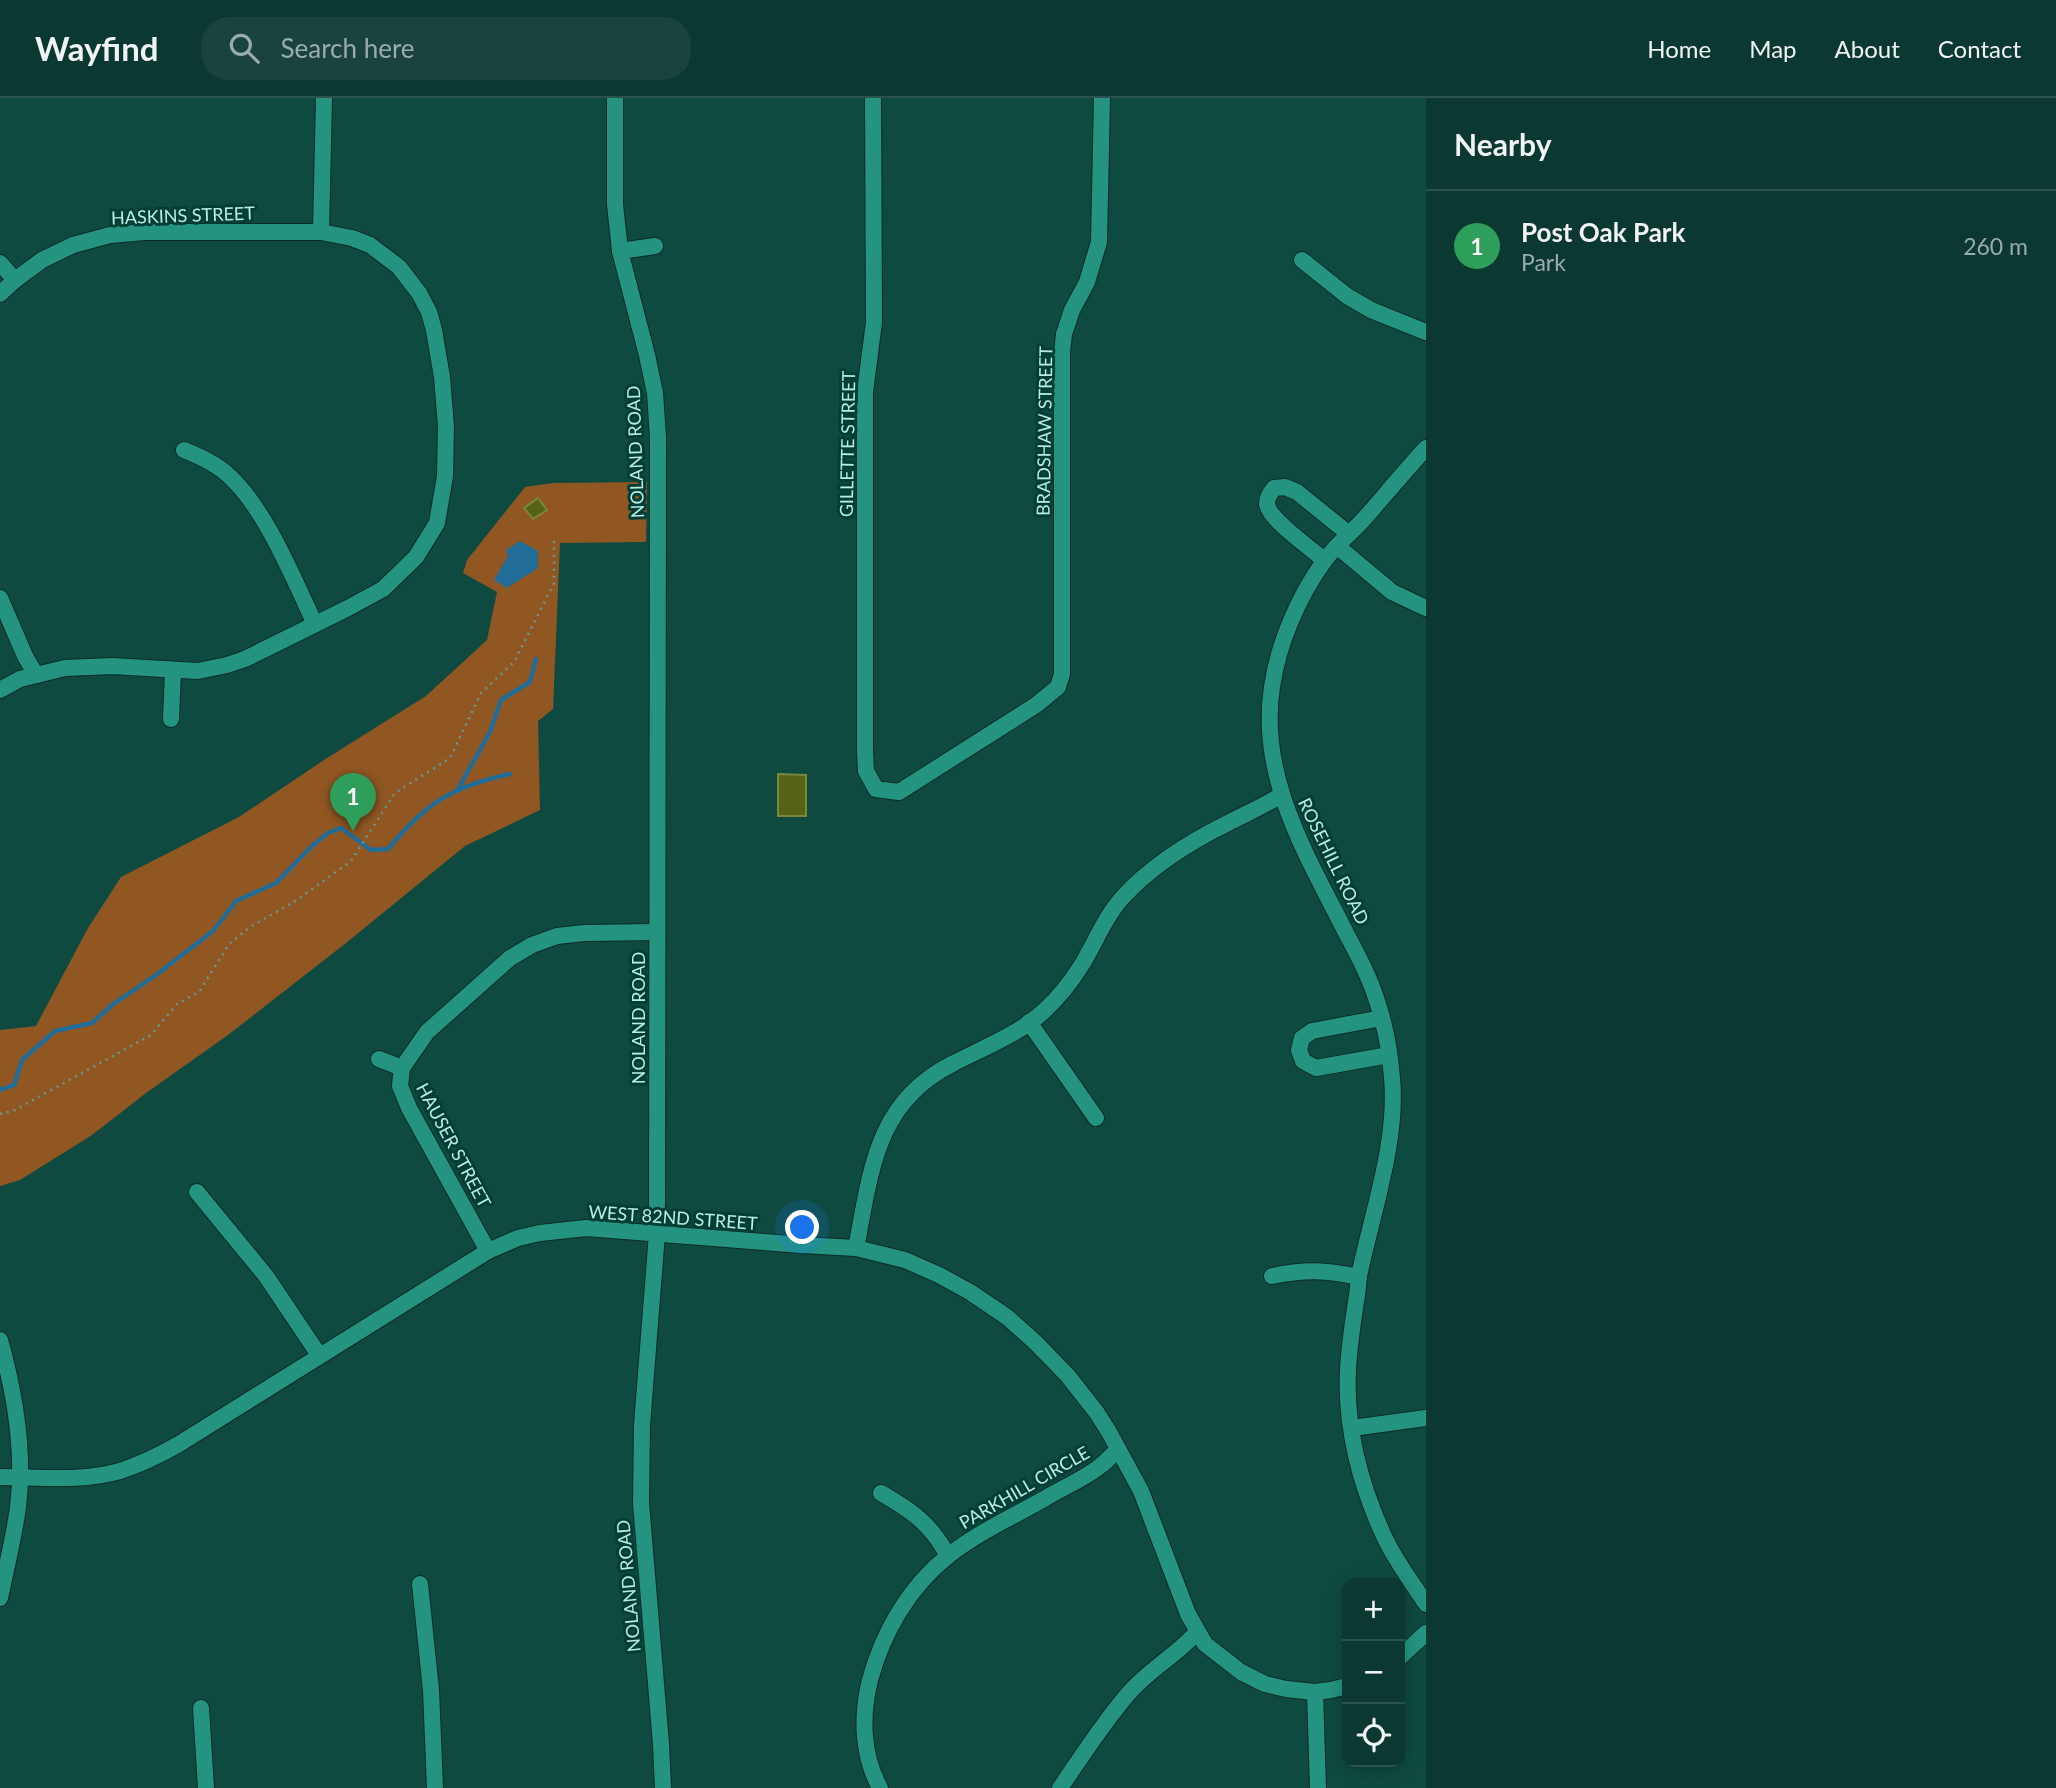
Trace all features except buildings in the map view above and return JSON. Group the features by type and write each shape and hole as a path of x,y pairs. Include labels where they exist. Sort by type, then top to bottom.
{"street":[{"path":"0,690 36,675 91,666 198,671 236,662 383,589 416,558 437,523 444,476 446,426 434,330 429,312 419,293 399,267 370,245 352,238 321,232 324,98"},
{"name":"NOLAND ROAD","path":"615,98 615,204 620,251 655,393 658,437 657,1234 642,1425 641,1503 663,1788"},
{"name":"GILLETTE STREET","path":"873,98 874,322 865,393 866,771 876,789 899,792 1036,705 1058,687"},
{"name":"BRADSHAW STREET","path":"1058,687 1062,674 1062,353 1064,334 1072,310 1087,282 1099,242 1102,98"},
{"name":"HASKINS STREET","path":"0,294 42,260 93,239 110,235 144,232 321,232"},
{"path":"620,251 655,246"},
{"path":"1302,260 1347,296 1371,310 1426,331"},
{"path":"0,263 15,280"},
{"name":"ROSEHILL ROAD","path":"1426,448 1324,560 1293,615 1281,646 1269,717 1271,752 1281,795 1294,828 1376,996 1389,1055 1393,1081 1389,1144 1359,1277 1348,1373 1349,1409 1363,1485 1399,1565 1426,1604"},
{"path":"184,450 226,473 239,486 278,547 315,624"},
{"path":"1324,560 1274,517 1267,506 1268,496 1274,488 1285,487 1297,492 1349,534"},
{"path":"1337,546 1392,592 1426,608"},
{"path":"0,598 36,675"},
{"path":"171,719 173,671"},
{"path":"856,1248 873,1161 881,1138 903,1102 942,1069 1029,1022 1043,1011 1067,986 1081,966 1106,919 1119,901 1161,863 1229,822 1262,808 1281,795"},
{"name":"HAUSER STREET","path":"488,1251 409,1108 400,1086 402,1068 427,1032 510,958 532,945 557,936 584,933 657,932"},
{"path":"1382,1018 1312,1031 1302,1038 1299,1050 1303,1061 1316,1068 1389,1055"},
{"path":"1029,1022 1096,1118"},
{"path":"379,1059 402,1068"},
{"path":"197,1192 266,1276 319,1355"},
{"name":"WEST 82ND STREET","path":"0,1477 100,1475 146,1461 179,1444 488,1251 518,1238 586,1228 856,1248 905,1261 970,1292 1007,1317 1068,1376 1097,1413 1150,1510 1188,1614 1205,1644 1241,1672 1265,1684 1315,1692 1342,1687"},
{"path":"1272,1276 1314,1270 1359,1277"},
{"path":"0,1340 10,1376 19,1443 18,1505 0,1598"},
{"path":"1352,1428 1426,1418"},
{"name":"PARKHILL CIRCLE","path":"880,1788 869,1763 864,1735 868,1689 876,1657 890,1627 910,1595 948,1556 971,1540 1101,1467 1118,1448"},
{"path":"881,1493 924,1522 938,1538 948,1556"},
{"path":"420,1584 431,1690 435,1788"},
{"path":"1065,1786 1100,1730 1128,1693 1197,1632"},
{"path":"1405,1652 1426,1633"},
{"path":"1315,1692 1318,1788"},
{"path":"201,1708 206,1788"}],"path":[{"path":"0,1114 15,1110 151,1035 177,1004 199,992 229,944 250,927 297,900 351,861 395,793 450,758 481,693 514,662 554,583 554,540"}],"shaded area":[{"path":"647,482 646,542 560,543 553,709 538,721 540,810 465,846 228,1035 92,1135 20,1180 0,1186 0,1030 36,1026 88,928 121,877 239,817 426,696 487,640 497,592 463,573 467,560 525,487 553,483"}],"water":[{"path":"520,541 538,551 538,568 507,588 494,580 508,556 506,550"}],"waterway":[{"path":"458,789 490,732 501,700 530,682 536,659"},
{"path":"0,1090 14,1085 22,1060 55,1031 92,1023 112,1005 213,931 236,901 276,883 328,833 341,828 371,850 388,849 415,820 441,799 471,785 510,774"}],"place":[{"name":"Post Oak Park","path":"353,831"}]}
